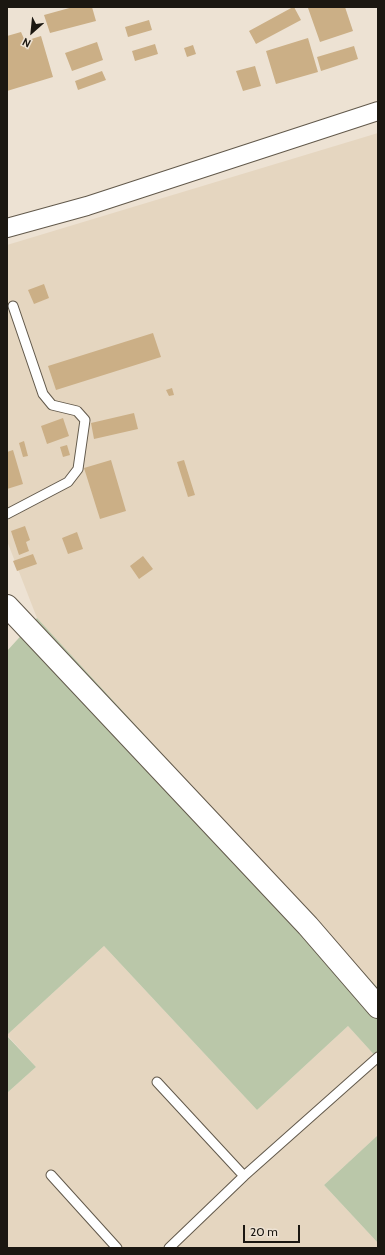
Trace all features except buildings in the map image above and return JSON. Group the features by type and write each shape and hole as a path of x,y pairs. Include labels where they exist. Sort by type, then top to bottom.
{"street":[{"path":"7,228 87,206 378,111"},
{"path":"7,606 308,926 378,1007"}],"lane":[{"path":"7,514 68,482 78,469 85,420 77,411 52,405 43,394 13,306"},
{"path":"169,1248 244,1176 378,1057"},
{"path":"157,1082 244,1176"},
{"path":"51,1175 117,1248"}],"shaded area":[{"path":"378,133 378,988 37,618 7,541 7,245"},
{"path":"104,946 257,1110 348,1026 378,1059 378,1135 324,1185 378,1243 378,1248 7,1248 7,1093 36,1067 7,1035"}],"green space":[{"path":"37,618 378,988 378,1059 348,1026 257,1110 104,946 7,1035 7,651"},
{"path":"7,1036 36,1067 7,1093"},
{"path":"378,1135 378,1243 324,1185"}]}
